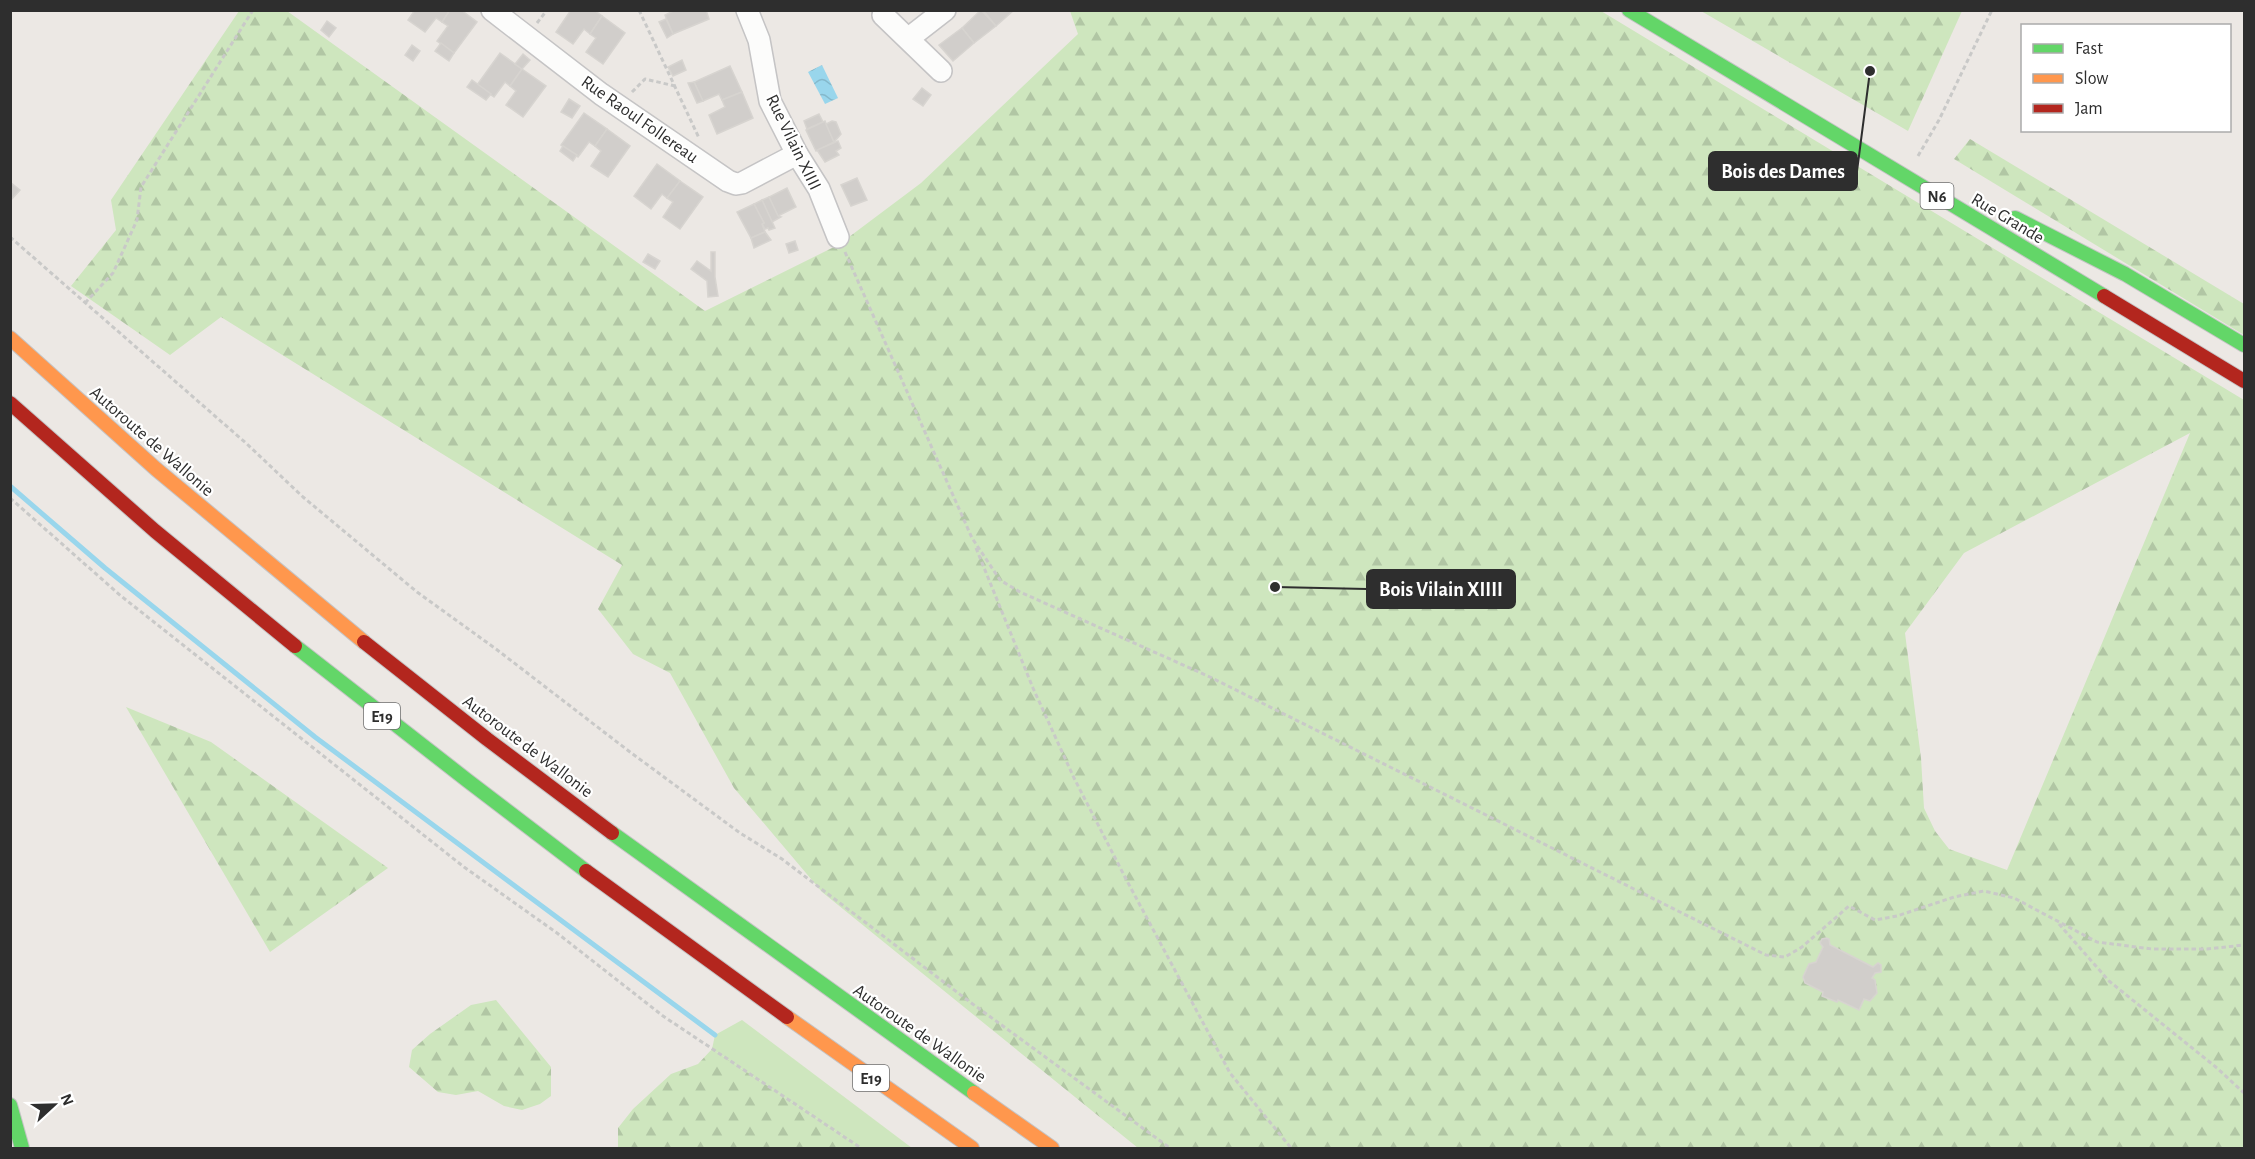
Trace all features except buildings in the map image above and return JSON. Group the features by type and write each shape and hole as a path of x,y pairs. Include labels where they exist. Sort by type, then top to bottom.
{"main road":[{"name":"Rue Grande","path":"1629,10 2244,381"},
{"name":"Rue Grande","path":"2002,210 2049,237 2126,273 2244,345"},
{"name":"Autoroute de Wallonie","path":"10,338 248,548 410,680 616,836 1052,1149"},
{"name":"E19","path":"10,403 217,583 386,719 590,876 972,1149"},
{"path":"10,1105 22,1149"}],"street":[{"name":"Rue Raoul Follereau","path":"492,10 601,94 736,184 797,154"},
{"name":"Rue Vilain XIIII","path":"747,10 759,40 770,101 797,154 819,189 838,237"},
{"path":"909,38 945,10"},
{"path":"884,15 941,71"}],"path":[{"path":"85,303 113,273 137,220 141,187 253,10"},
{"path":"639,10 700,140"},
{"path":"1917,159 1939,120 1992,10"},
{"path":"601,94 630,95 645,79 675,86"},
{"path":"10,237 247,444 303,497 417,592 740,834 782,859 970,1002 1170,1149"},
{"path":"838,237 972,538 1074,778 1230,1073 1291,1149"},
{"path":"10,498 122,596 464,867 557,933 663,1016 861,1149"},
{"path":"972,538 1000,580 1020,592 1210,677 1766,956 1785,957 1802,947 1848,906 1875,920 1897,916 1954,897 1984,891 2014,898 2097,942 2152,950 2207,949 2244,945"},
{"path":"2058,923 2109,981 2217,1068 2244,1093"}],"green space":[{"path":"239,11 287,11 705,311 834,247 921,183 1078,34 1070,11 1601,11 2244,400 2244,1148 1138,1148 822,892 734,788 670,673 633,654 598,609 622,565 221,317 170,355 71,286 116,230 111,200","holes":["2190,433 2007,870 1949,849 1935,831 1924,808 1921,758 1905,633 1964,553"]},
{"path":"1701,11 1962,11 1908,131"},
{"path":"1970,139 2244,304 2244,335 1954,159"},
{"path":"126,707 211,742 388,868 270,952"},
{"path":"496,1000 551,1067 551,1096 540,1104 522,1110 504,1106 478,1091 456,1095 438,1092 409,1067 412,1050 430,1034 471,1005"},
{"path":"742,1020 912,1148 861,1148 712,1049 715,1035"},
{"path":"712,1049 861,1148 618,1148 618,1128 633,1109 671,1074 698,1064"}],"water":[{"path":"822,65 838,98 825,104 808,72"}],"waterway":[{"path":"10,486 105,568 315,737 715,1035"}],"traffic: fast":[{"path":"1629,10 2104,296"},
{"path":"2015,218 2125,274 2244,345"},
{"path":"295,646 586,871"},
{"path":"612,833 974,1093"},
{"path":"10,1105 22,1148"}],"traffic: slow":[{"path":"10,338 156,469 364,642"},
{"path":"787,1017 972,1148"},
{"path":"974,1093 1052,1148"}],"traffic: jam":[{"path":"2104,296 2244,381"},
{"path":"10,403 155,531 295,646"},
{"path":"364,642 612,833"},
{"path":"586,871 787,1017"}],"place":[{"name":"Bois des Dames","path":"1870,71"},
{"name":"Bois Vilain XIIII","path":"1275,587"}]}
